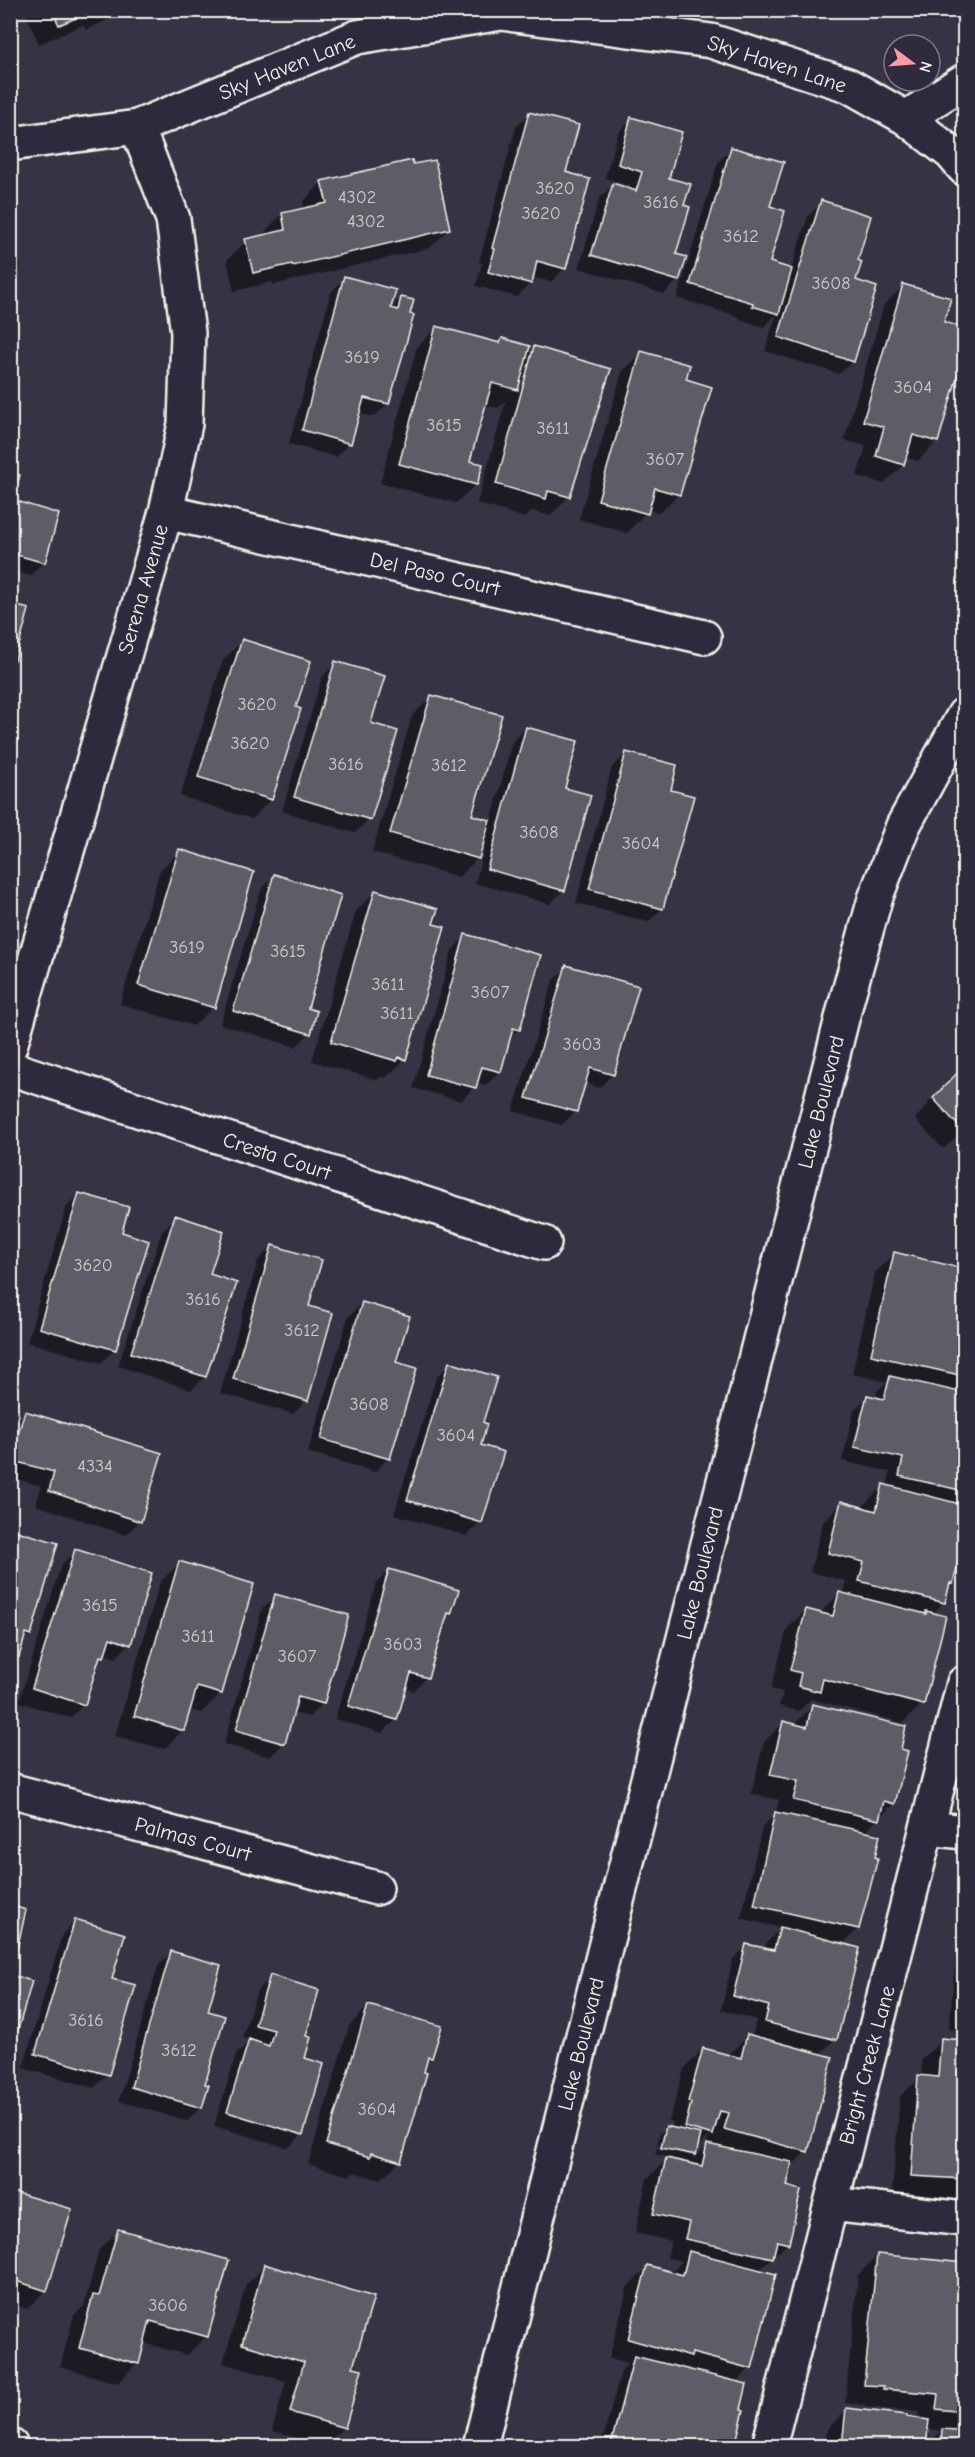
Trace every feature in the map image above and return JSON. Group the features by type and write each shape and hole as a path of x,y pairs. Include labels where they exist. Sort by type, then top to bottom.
{"street":[{"name":"Sky Haven Lane","path":"10,144 137,127 357,37 501,12 711,40 848,85 906,118 951,153 964,168"},
{"path":"906,118 964,81"},
{"name":"Serena Avenue","path":"10,1046 166,512 185,424 188,333 173,219 137,127"},
{"name":"Del Paso Court","path":"166,512 704,637"},
{"name":"Lake Boulevard","path":"480,2446 607,1940 874,899 903,826 964,715"},
{"name":"Cresta Court","path":"10,1068 544,1243"},
{"name":"Bright Creek Lane","path":"770,2446 964,1683"},
{"name":"Palmas Court","path":"10,1790 376,1888"},
{"path":"928,1828 964,1832"},
{"path":"831,2204 964,2219"}],"building":[{"path":"52,10 95,10 59,25"},
{"path":"529,112 579,125 566,172 590,179 566,269 537,261 532,284 488,272 495,249 492,248"},
{"path":"631,117 682,132 669,178 691,184 684,205 690,207 676,254 687,257 679,281 591,255 613,183 636,191 642,172 618,164"},
{"path":"731,147 784,162 770,206 785,211 770,262 792,269 779,314 752,306 753,303 690,284"},
{"path":"412,160 413,164 435,160 450,229 293,266 292,264 253,273 245,239 285,230 282,213 327,203 321,181"},
{"path":"821,200 871,216 858,260 862,262 856,280 877,287 854,362 778,337"},
{"path":"344,276 396,290 391,308 398,310 401,297 414,300 410,314 414,315 389,404 364,398 351,444 302,430"},
{"path":"903,284 951,298 944,322 964,328 960,353 964,354 938,442 913,435 904,465 876,456 884,427 863,421"},
{"path":"436,326 500,343 502,338 530,346 518,390 492,383 470,461 483,464 477,485 399,464"},
{"path":"534,346 611,369 570,497 548,491 546,499 496,484"},
{"path":"641,351 690,365 686,379 712,387 680,495 655,488 648,514 598,500"},
{"path":"10,472 20,475 13,500 59,514 45,563 10,553"},
{"path":"10,604 29,609 15,660 10,658"},
{"path":"242,639 311,661 296,707 301,709 272,800 198,777"},
{"path":"335,661 385,676 371,723 398,731 371,820 294,797"},
{"path":"431,695 502,715 472,815 490,820 479,859 390,833"},
{"path":"526,727 578,741 565,788 591,795 565,891 487,869"},
{"path":"626,752 677,765 671,790 694,796 663,909 589,889"},
{"path":"179,849 254,872 215,1008 138,985"},
{"path":"274,874 341,895 308,1008 317,1011 311,1034 233,1011"},
{"path":"375,890 438,909 433,924 445,927 406,1060 399,1057 397,1061 331,1042"},
{"path":"465,934 541,955 520,1030 513,1028 501,1072 482,1067 476,1088 426,1075"},
{"path":"566,965 639,986 614,1075 590,1068 577,1112 526,1098"},
{"path":"964,1066 964,1130 963,1131 933,1098"},
{"path":"79,1193 129,1207 122,1232 149,1241 116,1350 39,1328"},
{"path":"175,1215 224,1231 210,1274 237,1283 206,1377 131,1353"},
{"path":"272,1245 322,1260 309,1306 333,1313 308,1401 233,1379"},
{"path":"894,1252 964,1269 964,1376 871,1355"},
{"path":"362,1302 410,1316 396,1362 417,1368 390,1459 321,1439"},
{"path":"449,1362 497,1377 483,1422 487,1424 481,1445 504,1452 482,1523 407,1500"},
{"path":"890,1376 964,1393 964,1491 899,1476 903,1458 854,1447 867,1395 884,1399"},
{"path":"25,1411 162,1453 141,1522 49,1491 54,1472 10,1460"},
{"path":"883,1484 964,1505 964,1539 953,1584 950,1583 945,1603 859,1581 864,1562 828,1553 841,1501 876,1511"},
{"path":"10,1529 58,1543 31,1635 26,1633 19,1657 10,1655"},
{"path":"75,1549 152,1573 131,1645 110,1638 104,1657 100,1656 85,1705 32,1688"},
{"path":"179,1561 254,1584 222,1694 197,1687 184,1731 134,1716"},
{"path":"389,1569 459,1590 451,1614 448,1613 428,1678 411,1673 397,1720 348,1706"},
{"path":"839,1592 926,1614 926,1611 946,1616 924,1705 823,1679 820,1692 798,1686 801,1673 790,1670 806,1609 833,1616"},
{"path":"275,1594 349,1615 324,1704 298,1697 285,1744 236,1730"},
{"path":"812,1704 906,1726 901,1749 908,1751 895,1804 884,1801 879,1820 793,1800 798,1781 770,1775 783,1721 807,1727"},
{"path":"775,1812 880,1835 875,1857 878,1858 859,1929 754,1905"},
{"path":"10,1905 26,1910 11,1975 32,1981 11,2054"},
{"path":"75,1919 125,1934 112,1979 136,1985 109,2075 35,2054"},
{"path":"780,1927 860,1948 837,2040 765,2022 769,2006 733,1996 746,1944 774,1950"},
{"path":"171,1951 221,1965 208,2011 225,2016 205,2084 209,2085 202,2108 131,2087"},
{"path":"270,1975 319,1990 306,2036 311,2037 305,2058 324,2064 303,2135 227,2112 249,2039 269,2046 274,2030 255,2025"},
{"path":"368,2005 442,2026 432,2058 428,2057 424,2072 427,2073 401,2162 371,2153 370,2157 326,2144"},
{"path":"747,2034 833,2057 808,2152 724,2129 729,2113 720,2111 713,2135 685,2127 691,2103 688,2102 703,2048 741,2058"},
{"path":"941,2038 964,2040 964,2179 911,2176 918,2075 938,2077"},
{"path":"666,2126 701,2134 696,2155 661,2148"},
{"path":"707,2144 792,2162 787,2186 801,2190 789,2244 777,2241 773,2258 685,2239 689,2222 653,2214 666,2158 702,2166"},
{"path":"10,2191 72,2209 47,2291 10,2279"},
{"path":"118,2229 229,2260 208,2337 150,2321 139,2364 79,2348 93,2295 99,2296"},
{"path":"689,2251 776,2274 752,2369 692,2353 691,2357 628,2339 647,2265 683,2275"},
{"path":"877,2254 964,2263 962,2394 964,2394 964,2412 936,2409 938,2394 864,2385"},
{"path":"264,2264 374,2297 353,2367 362,2369 345,2428 290,2412 304,2362 242,2344"},
{"path":"634,2356 747,2384 741,2409 744,2410 735,2446 622,2446 611,2444"},
{"path":"846,2408 907,2415 907,2417 929,2420 926,2446 842,2446"},
{"path":"958,2420 964,2421 964,2446 941,2446 942,2429 957,2430"}]}
